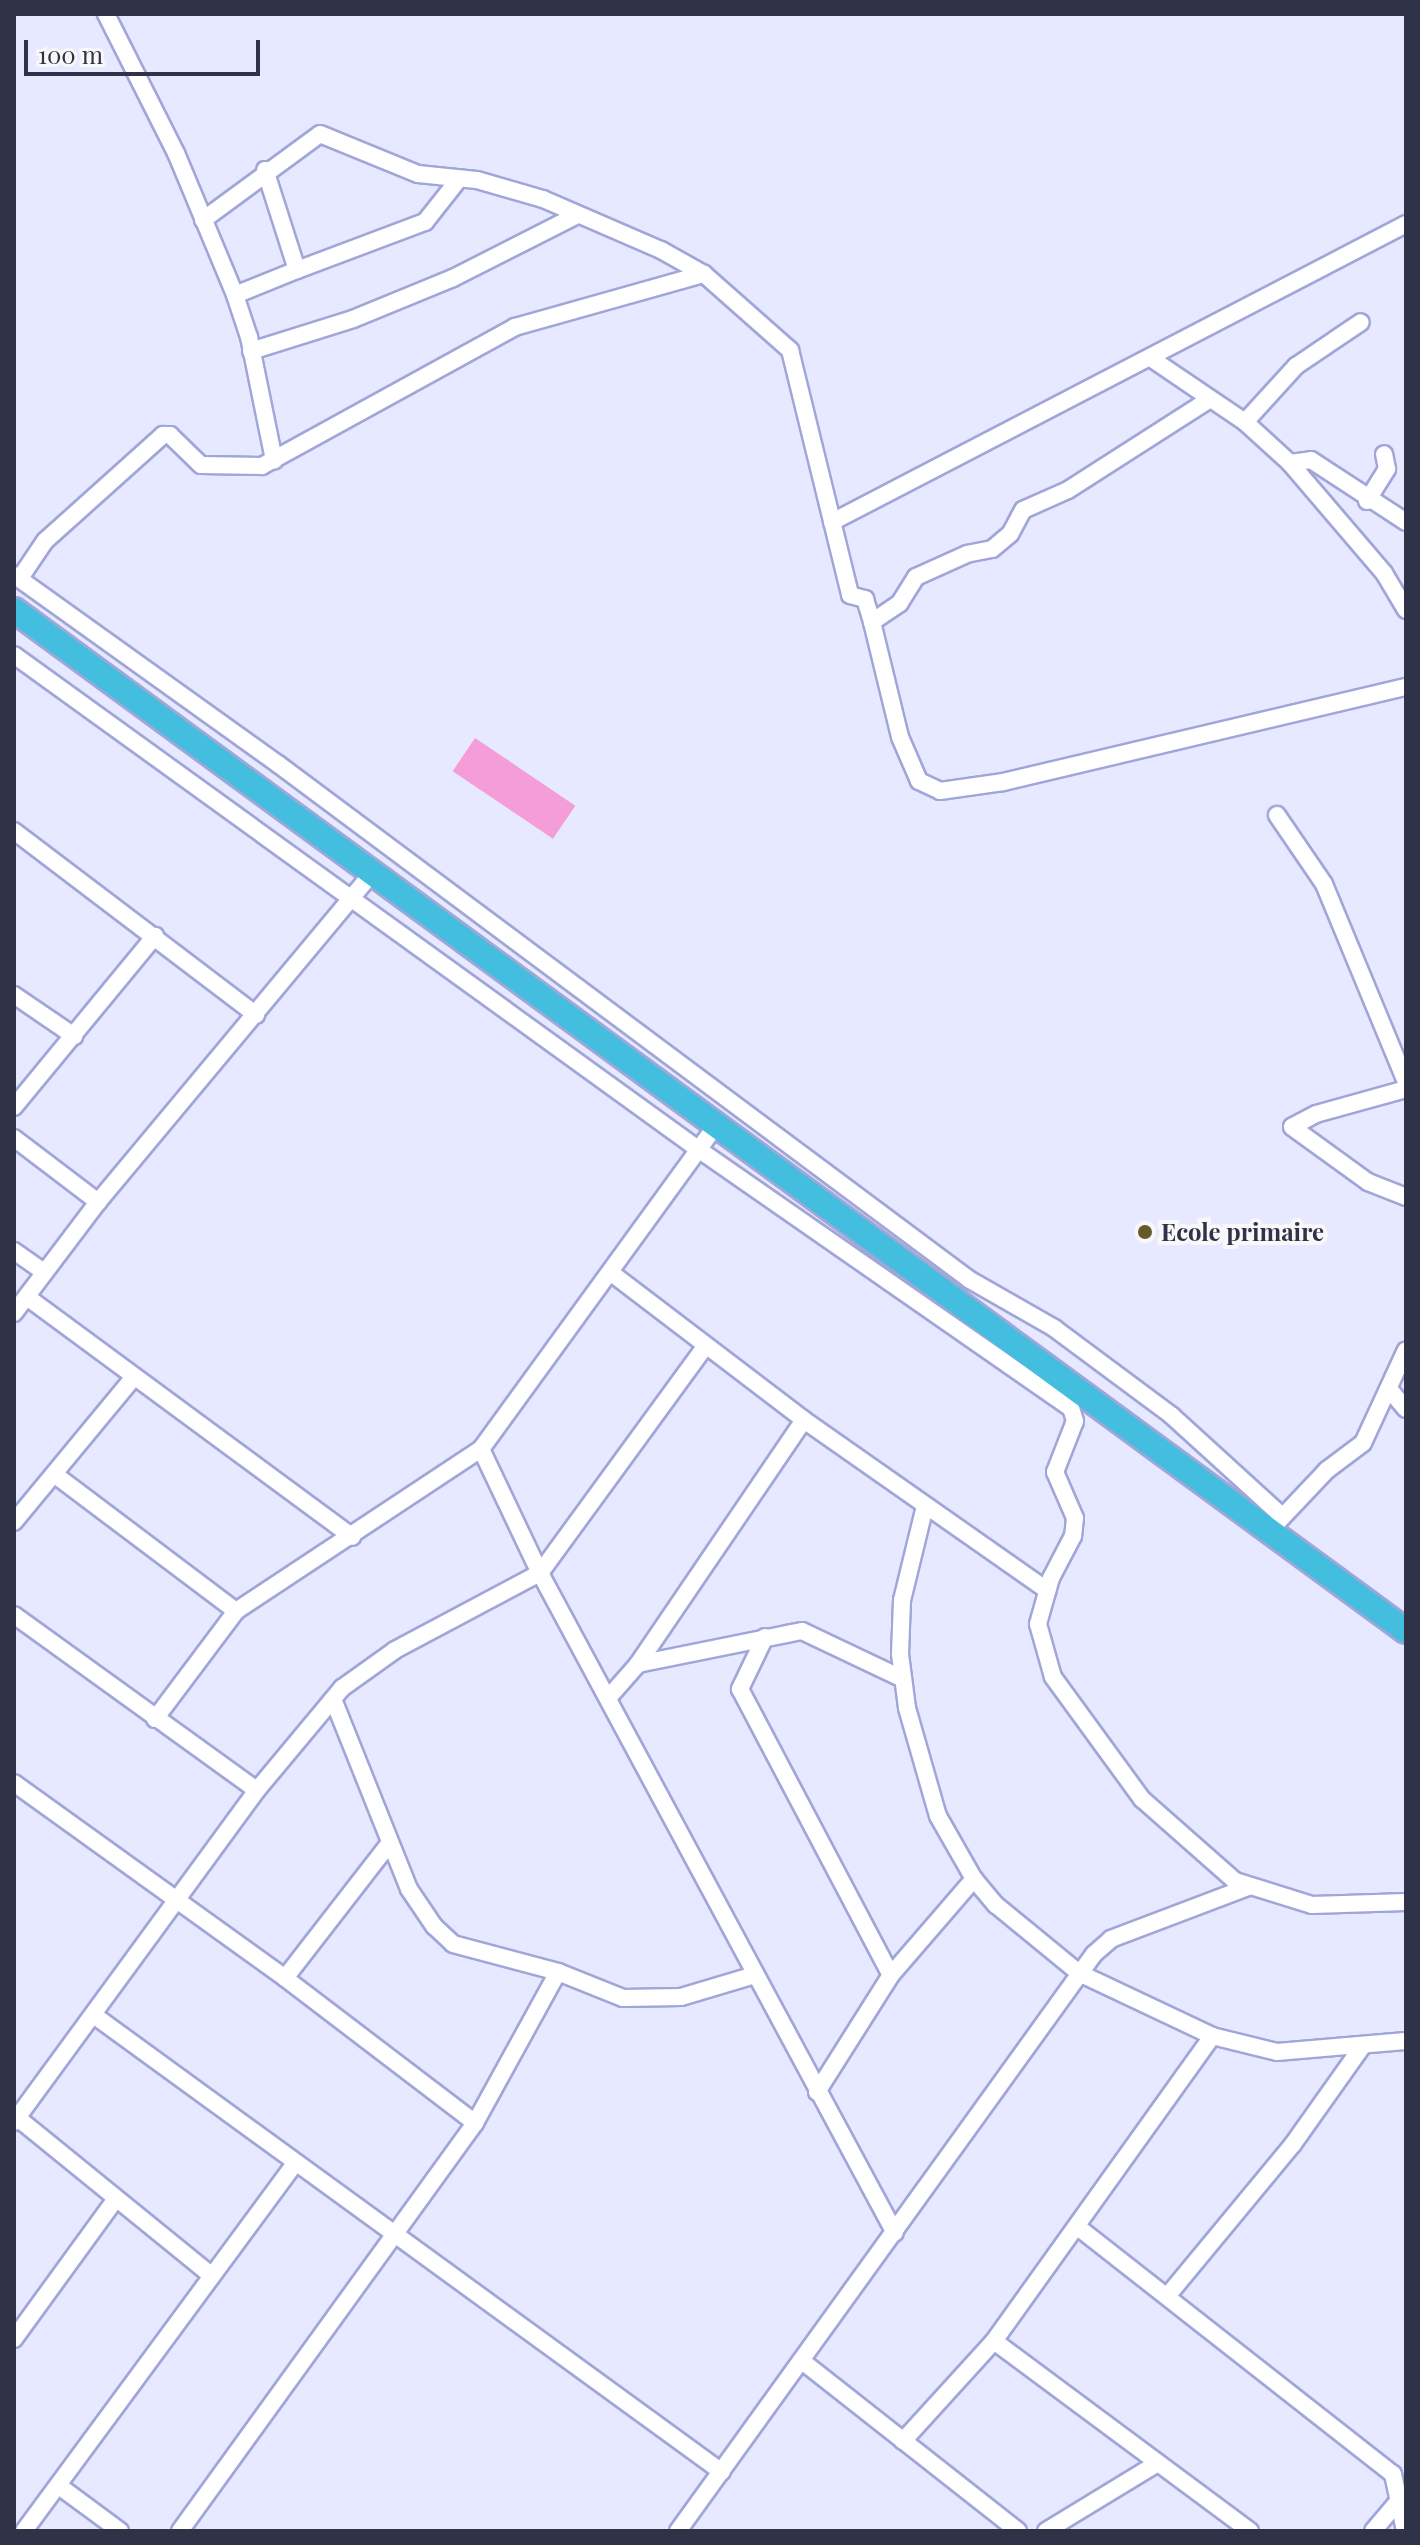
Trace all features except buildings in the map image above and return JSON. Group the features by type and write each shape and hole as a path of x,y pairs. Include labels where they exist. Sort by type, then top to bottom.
{"highway":[{"path":"14,610 716,1125 1276,1524 1406,1631"}],"street":[{"path":"106,14 235,295 251,351 274,460"},
{"path":"203,220 265,170 320,134 418,174 508,187 661,250 704,274 790,350 851,598 865,599 908,759 919,781 940,791 1003,782 1406,687"},
{"path":"265,170 297,270"},
{"path":"235,295 425,222 459,179"},
{"path":"251,351 353,319 439,284 577,215"},
{"path":"832,522 1152,359 1406,224"},
{"path":"704,274 515,327 274,460 254,468 201,465 170,435 163,435 45,541 17,577 278,764 970,1280 1054,1328 1171,1415 1276,1524 1327,1470 1363,1443 1406,1350"},
{"path":"1245,422 1296,366 1361,322"},
{"path":"1152,359 1207,401 1245,422 1290,463 1384,573 1406,610"},
{"path":"872,622 900,603 916,577 967,554 992,549 1010,534 1023,510 1068,490 1207,401"},
{"path":"1367,501 1387,469 1384,454"},
{"path":"1290,463 1311,460 1367,501 1406,522"},
{"path":"14,655 352,896 698,1149 1071,1408 1075,1421 1055,1472 1075,1518 1073,1536 1047,1590 1038,1624 1053,1677 1142,1799 1218,1868 1248,1887 1312,1905 1406,1902"},
{"path":"1277,815 1324,884 1406,1082"},
{"path":"14,831 256,1015"},
{"path":"14,1313 98,1202 371,874"},
{"path":"14,1107 155,936"},
{"path":"14,995 74,1036"},
{"path":"1406,1089 1316,1114 1292,1127 1368,1182 1406,1197"},
{"path":"155,1719 236,1611 481,1449 716,1125"},
{"path":"14,1138 98,1202"},
{"path":"14,1251 44,1272"},
{"path":"610,1272 704,1348 1047,1590"},
{"path":"27,1297 352,1537"},
{"path":"211,2275 15,2118 95,2016 257,1790 333,1699 395,1650 540,1573 704,1348"},
{"path":"14,1522 133,1378"},
{"path":"1389,1389 1406,1409"},
{"path":"609,1697 638,1664 804,1420"},
{"path":"481,1449 540,1573 895,2233"},
{"path":"54,1474 236,1611"},
{"path":"925,1506 902,1600 903,1679 925,1784 974,1879 1015,1924 1079,1973 1212,2036 1277,2052 1406,2041"},
{"path":"14,1615 257,1790"},
{"path":"638,1664 802,1631 903,1679"},
{"path":"765,1637 740,1689 891,1975"},
{"path":"333,1699 389,1844 417,1901 453,1944 476,1954 558,1972 623,1998 681,1997 755,1975"},
{"path":"14,1783 175,1904 285,1978 475,2123"},
{"path":"285,1978 389,1844"},
{"path":"817,2092 891,1975 974,1879"},
{"path":"678,2531 1079,1973 1111,1939 1248,1887"},
{"path":"180,2531 268,2404 395,2237 475,2123 558,1972"},
{"path":"95,2016 294,2165 722,2472"},
{"path":"903,2441 994,2341 1079,2228 1212,2036"},
{"path":"1169,2294 1293,2144 1362,2047"},
{"path":"24,2531 294,2165"},
{"path":"14,2339 115,2200"},
{"path":"1079,2228 1169,2294 1393,2474 1405,2531"},
{"path":"994,2341 1250,2531"},
{"path":"802,2361 1018,2531"},
{"path":"1046,2531 1158,2463"},
{"path":"1373,2531 1398,2505 1406,2485"},
{"path":"59,2486 120,2531"}],"shaded area":[{"path":"475,738 575,806 553,839 453,771"}],"place":[{"name":"Ecole primaire","path":"1145,1232"}]}
